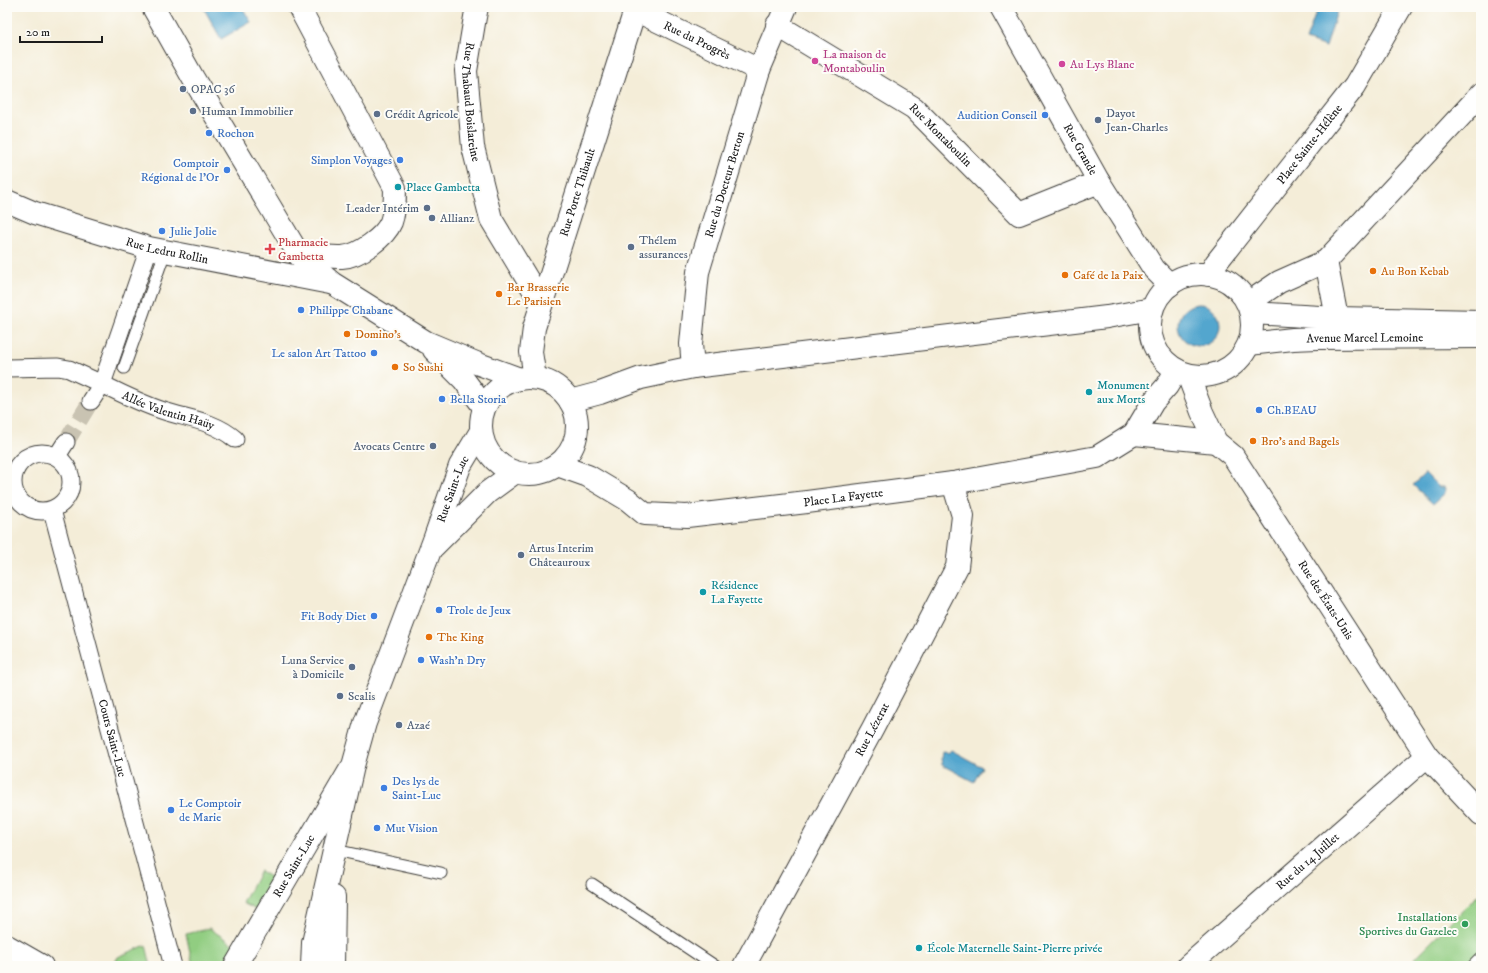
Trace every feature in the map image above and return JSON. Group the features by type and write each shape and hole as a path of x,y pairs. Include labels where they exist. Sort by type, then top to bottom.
{"street":[{"path":"153,7 193,78 299,255 332,283 426,342 476,363 527,378 549,382 561,390 570,401 576,414 577,428 574,442 568,455 558,465 544,472 529,475 514,473 502,467 491,457 484,445 481,431 481,418 484,407 493,394 505,384 527,378"},
{"path":"299,7 395,188 391,222 383,234 365,249 344,257 299,255"},
{"name":"Rue Thabaud Boislareine","path":"477,7 466,71 473,147 491,219 542,302"},
{"name":"Rue Grande","path":"1001,7 1099,182 1154,269 1170,284"},
{"name":"Place Sainte-Hélène","path":"1209,274 1216,263 1355,86 1400,8"},
{"name":"Rue Porte Thibault","path":"527,378 534,328 635,9"},
{"name":"Rue du Progrès","path":"635,9 759,70"},
{"name":"Rue Montaboulin","path":"781,16 914,108 1018,214 1099,182"},
{"name":"Rue du Docteur Berton","path":"693,367 691,344 698,272 759,70 781,16"},
{"path":"1249,308 1279,282 1326,261 1481,94"},
{"name":"Rue Ledru Rollin","path":"7,202 35,214 157,250 332,283"},
{"path":"91,401 102,384 157,250"},
{"path":"1326,261 1337,318"},
{"path":"1195,274 1209,274 1232,284 1241,292 1249,308 1253,324 1249,344 1242,357 1231,368 1218,375 1203,377 1182,373 1165,362 1156,351 1151,338 1150,324 1152,310 1159,295 1170,284 1182,277 1195,274"},
{"name":"Avenue Marcel Lemoine","path":"1249,308 1337,318 1481,321"},
{"path":"570,401 641,378 693,367 1099,318 1152,310"},
{"name":"Avenue Marcel Lemoine","path":"1249,344 1317,338 1481,337"},
{"path":"426,342 464,380 484,407"},
{"name":"Allée Valentin Haüy","path":"7,368 58,367 69,369 129,398 163,411 210,423 235,439"},
{"name":"Place La Fayette","path":"558,465 588,476 628,500 645,514 680,516 807,502 953,483 1097,457 1134,434 1152,402 1166,386 1182,373"},
{"name":"Rue des États-Unis","path":"1182,373 1216,442 1233,456 1427,756 1481,814"},
{"name":"Rue Saint-Luc","path":"312,966 314,943 353,766 365,723 460,466 481,431"},
{"path":"1134,434 1216,442"},
{"path":"57,456 66,442"},
{"path":"38,453 48,453 57,456 64,462 70,471 72,480 71,490 67,498 60,506 52,510 42,512 24,506 14,490 11,469 28,456 38,453"},
{"name":"Rue Saint-Luc","path":"430,550 488,492 514,473"},
{"name":"Rue Lézerat","path":"744,966 873,728 957,568 963,516 953,483"},
{"name":"Cours Saint-Luc","path":"52,510 173,966"},
{"name":"Rue du 14 Juillet","path":"1188,966 1427,756"},
{"name":"Rue Saint-Luc","path":"235,966 353,766"},
{"name":"Rue Saint-Luc","path":"333,966 335,852"},
{"path":"7,946 42,966"}],"lane":[{"path":"124,368 157,250"},
{"path":"335,852 441,873"},
{"path":"592,884 715,966"},
{"path":"1473,966 1481,958"}],"green space":[{"path":"260,871 274,879 256,910 243,903"},
{"name":"Installations Sportives du Gazelec","path":"1481,892 1481,966 1407,966"},
{"path":"209,928 237,947 226,966 193,966 186,934"},
{"path":"146,945 151,966 113,966 118,957"}],"water":[{"path":"203,7 242,7 251,22 221,39"},
{"path":"1318,7 1338,8 1326,47 1306,40"},
{"path":"1195,304 1203,304 1214,310 1220,321 1220,329 1214,340 1203,346 1195,346 1184,340 1178,329 1178,321 1184,310"},
{"path":"1425,473 1439,487 1444,487 1445,489 1445,493 1433,504 1413,485"},
{"path":"951,750 982,767 974,782 942,765 942,752 948,753"}],"tunnel":[{"path":"66,442 91,401"}],"place":[{"name":"La maison de Montaboulin","path":"815,61"},
{"name":"Au Lys Blanc","path":"1062,64"},
{"name":"OPAC 36","path":"183,89"},
{"name":"Human Immobilier","path":"193,111"},
{"name":"Crédit Agricole","path":"377,114"},
{"name":"Audition Conseil","path":"1045,115"},
{"name":"Dayot Jean-Charles","path":"1098,120"},
{"name":"Rochon","path":"209,133"},
{"name":"Simplon Voyages","path":"400,160"},
{"name":"Comptoir Régional de l'Or","path":"227,170"},
{"name":"Place Gambetta","path":"398,187"},
{"name":"Leader Intérim","path":"427,208"},
{"name":"Allianz","path":"432,218"},
{"name":"Julie Jolie","path":"162,231"},
{"name":"Thélem assurances","path":"631,247"},
{"name":"Pharmacie Gambetta","path":"270,249"},
{"name":"Au Bon Kebab","path":"1373,271"},
{"name":"Café de la Paix","path":"1065,275"},
{"name":"Bar Brasserie Le Parisien","path":"499,294"},
{"name":"Philippe Chabane","path":"301,310"},
{"name":"Domino's","path":"347,334"},
{"name":"Le salon Art Tattoo","path":"374,353"},
{"name":"So Sushi","path":"395,367"},
{"name":"Monument aux Morts","path":"1089,392"},
{"name":"Bella Storia","path":"442,399"},
{"name":"Ch.BEAU","path":"1259,410"},
{"name":"Bro's and Bagels","path":"1253,441"},
{"name":"Avocats Centre","path":"433,446"},
{"name":"Artus Interim Châteauroux","path":"521,555"},
{"name":"Résidence La Fayette","path":"703,592"},
{"name":"Trole de Jeux","path":"439,610"},
{"name":"Fit Body Diet","path":"374,616"},
{"name":"The King","path":"429,637"},
{"name":"Wash'n Dry","path":"421,660"},
{"name":"Luna Service à Domicile","path":"352,667"},
{"name":"Scalis","path":"340,696"},
{"name":"Azaé","path":"399,725"},
{"name":"Des lys de Saint-Luc","path":"384,788"},
{"name":"Le Comptoir de Marie","path":"171,810"},
{"name":"Mut Vision","path":"377,828"},
{"name":"Installations Sportives du Gazelec","path":"1465,924"},
{"name":"École Maternelle Saint-Pierre privée","path":"919,948"}]}
